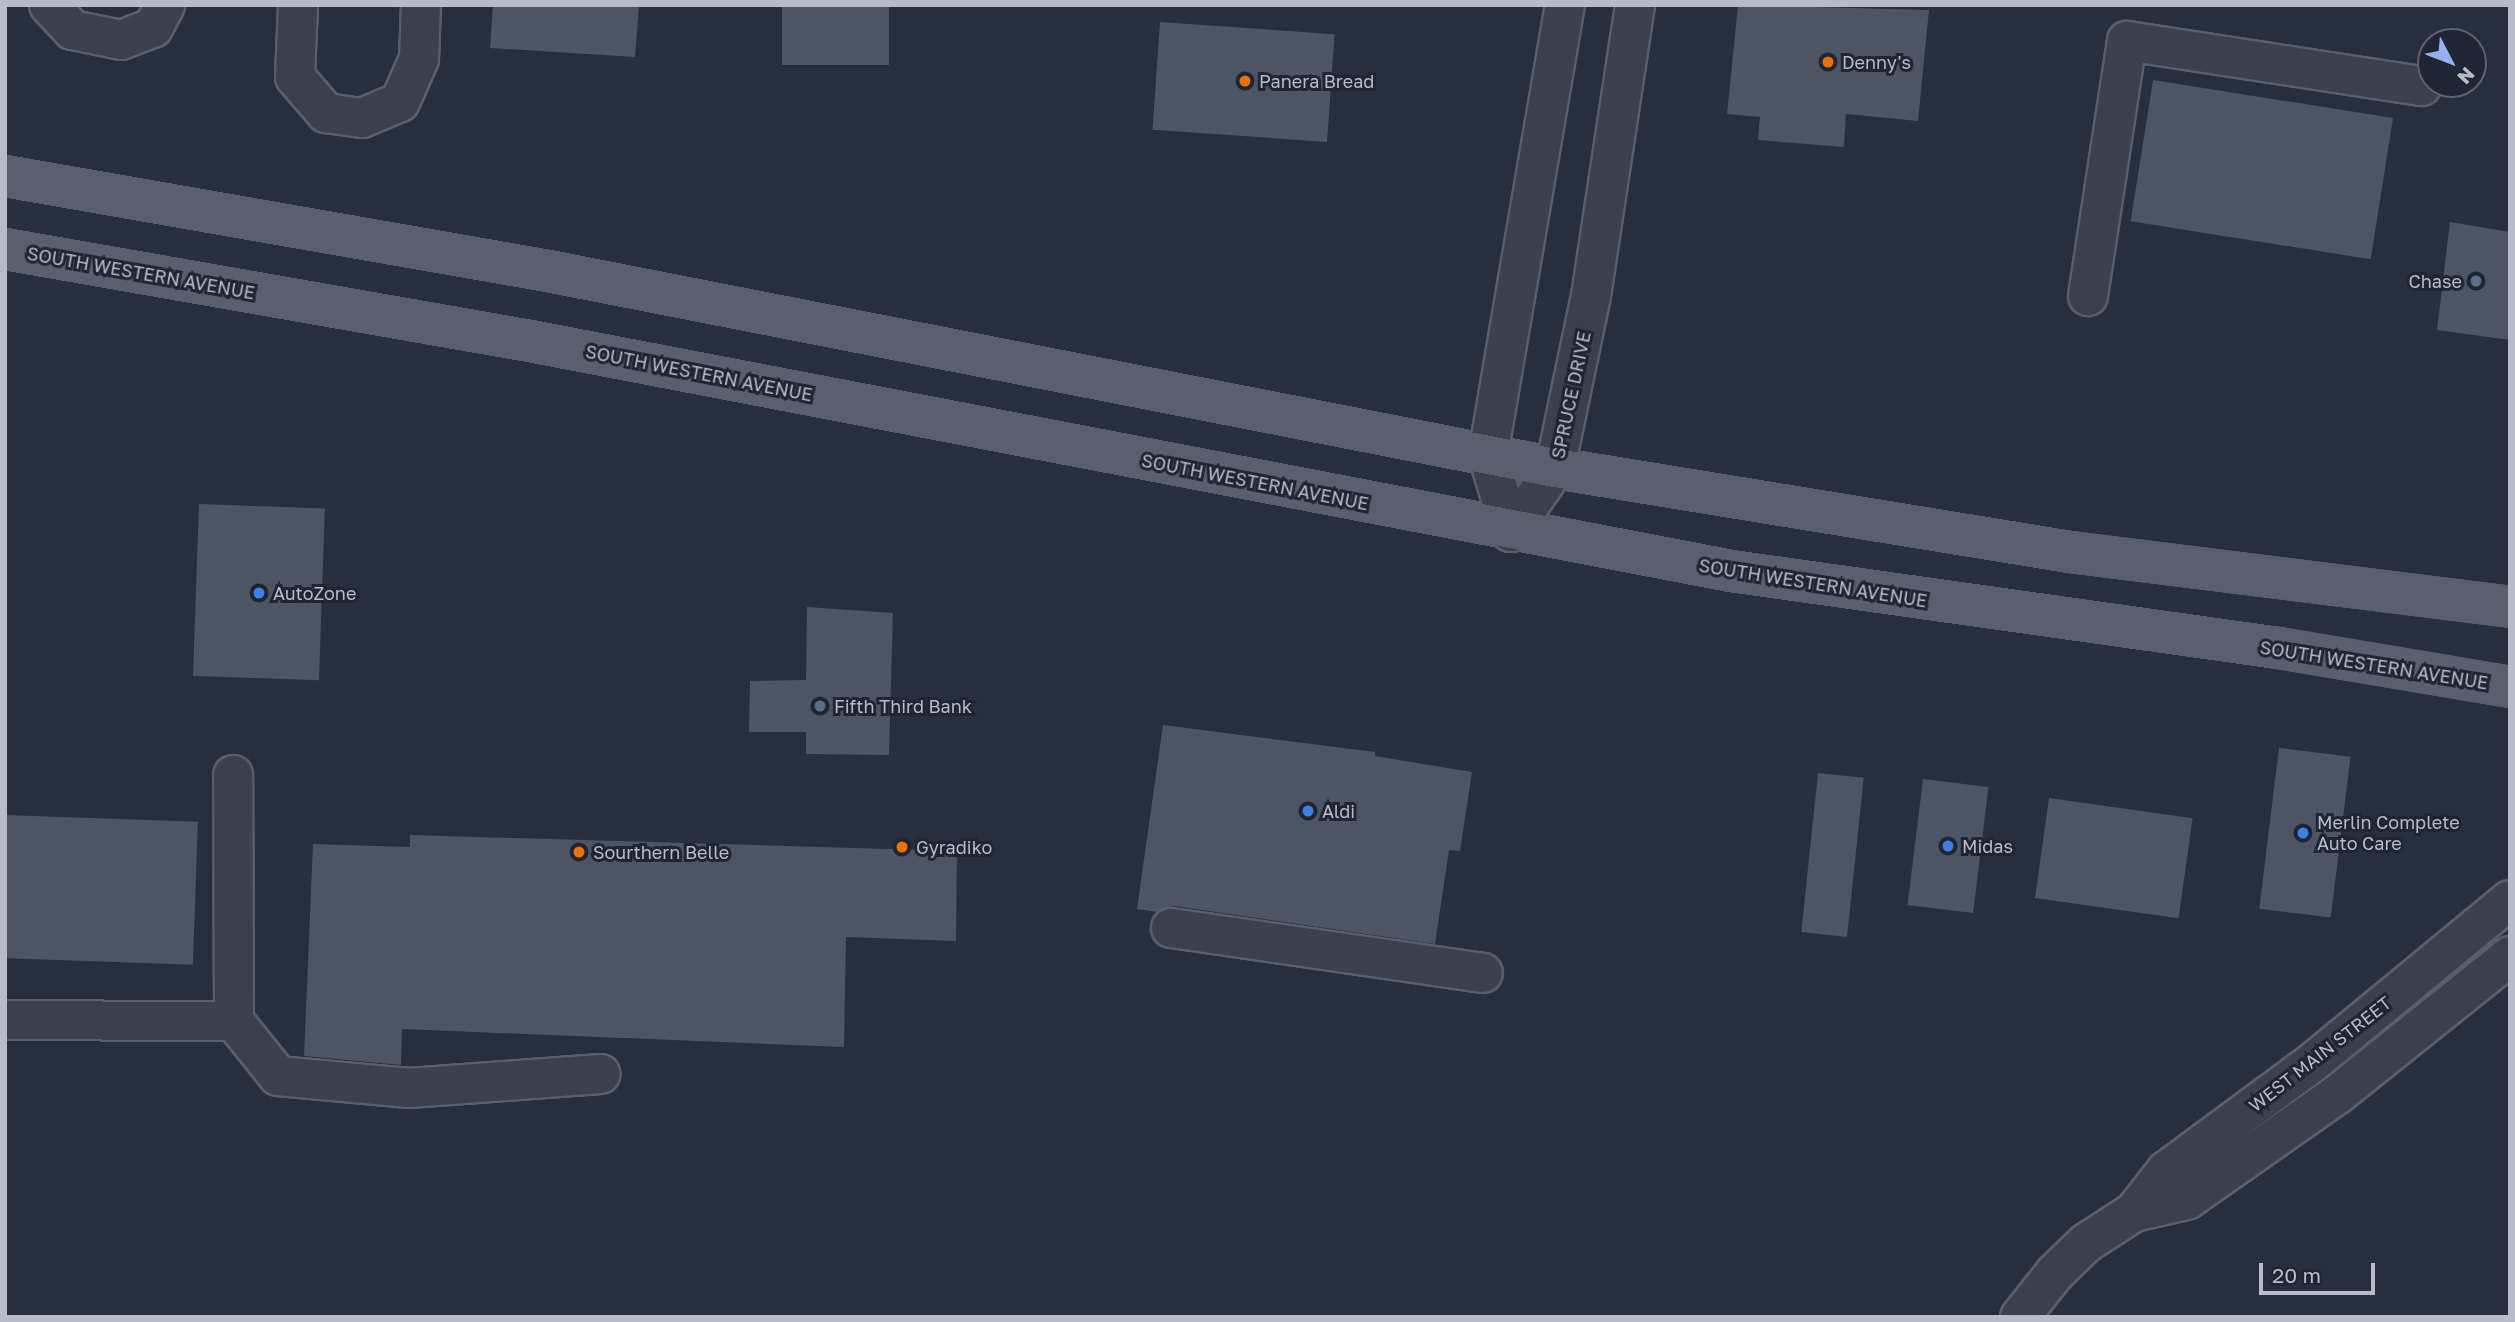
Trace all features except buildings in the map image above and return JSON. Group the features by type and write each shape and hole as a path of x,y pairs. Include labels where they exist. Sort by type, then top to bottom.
{"main road":[{"path":"5,176 548,271 1555,468 2070,552 2510,607"},
{"name":"SOUTH WESTERN AVENUE","path":"5,249 530,341 1511,532 1731,571 2278,648 2501,693"}],"street":[{"path":"49,5 72,30 121,40 153,28 165,5"},
{"path":"298,5 295,78 326,113 362,118 400,102 419,59 421,5"},
{"path":"1511,532 1488,455 1564,5"},
{"name":"SPRUCE DRIVE","path":"1511,532 1555,468 1591,296 1635,5"},
{"path":"2088,296 2127,41 2417,85"},
{"path":"233,775 233,1021 278,1076 409,1088 600,1074"},
{"name":"WEST MAIN STREET","path":"2020,1317 2078,1250 2134,1212 2166,1171 2312,1063 2510,900"},
{"path":"1171,928 1483,973"},
{"name":"WEST MAIN STREET","path":"2134,1212 2187,1200 2338,1094 2510,956"},
{"path":"5,1020 233,1021"}],"place":[{"name":"Denny's","path":"1828,62"},
{"name":"Panera Bread","path":"1245,81"},
{"name":"Chase","path":"2476,281"},
{"name":"AutoZone","path":"259,593"},
{"name":"Fifth Third Bank","path":"820,706"},
{"name":"Aldi","path":"1308,811"},
{"name":"Merlin Complete Auto Care","path":"2303,833"},
{"name":"Midas","path":"1948,846"},
{"name":"Gyradiko","path":"902,847"},
{"name":"Sourthern Belle","path":"579,852"}]}
